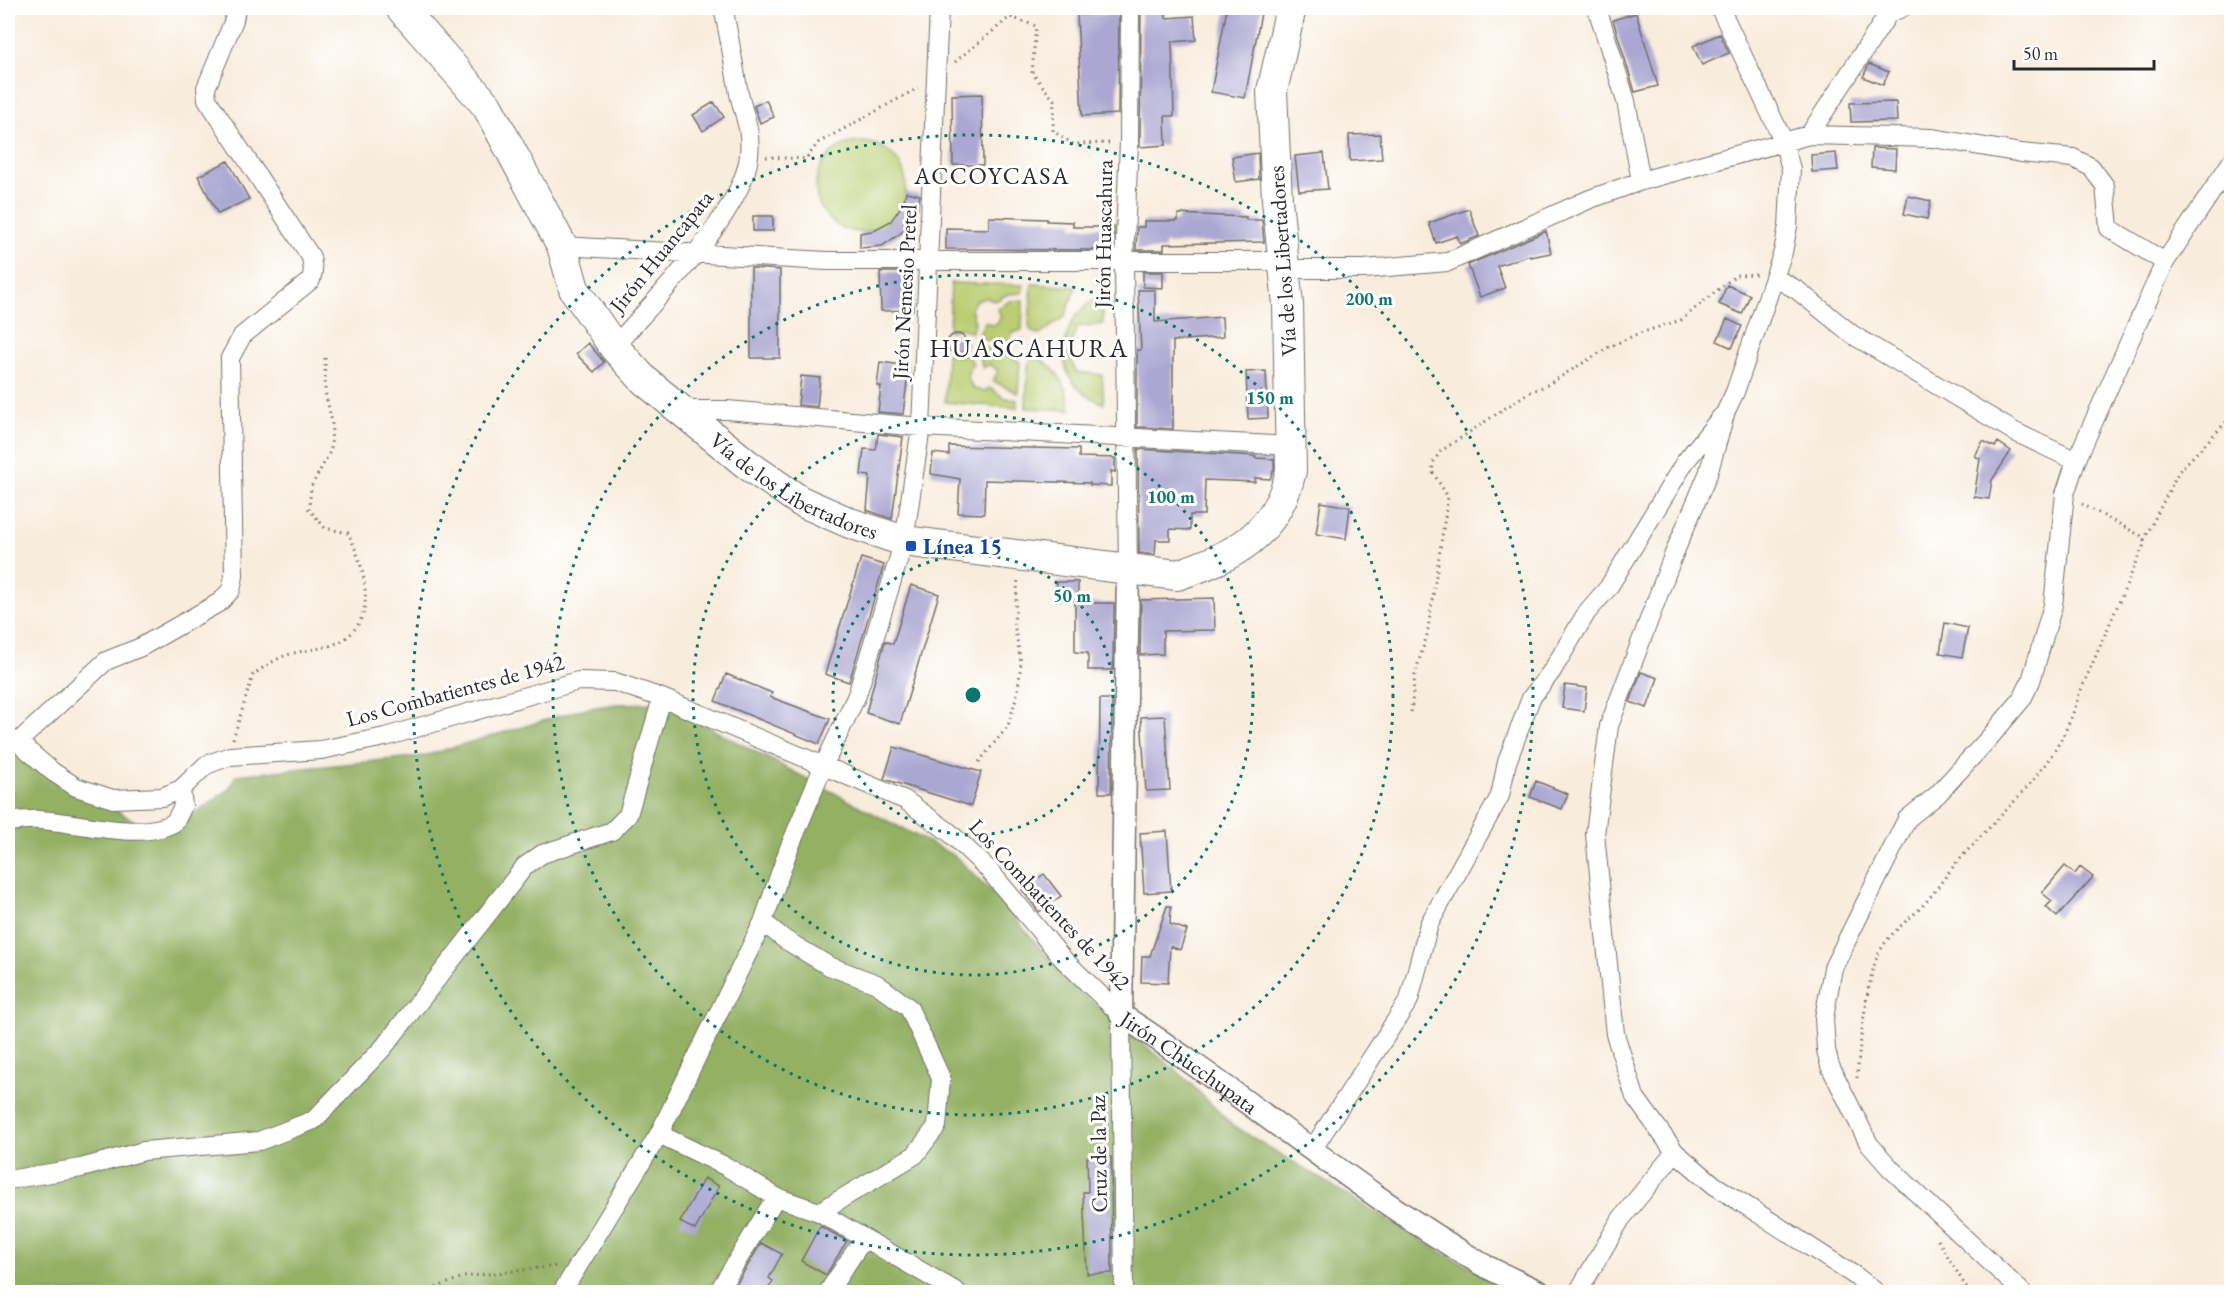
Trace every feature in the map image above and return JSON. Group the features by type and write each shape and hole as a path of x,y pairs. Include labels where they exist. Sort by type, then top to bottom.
{"highway":[{"name":"Vía de los Libertadores","path":"401,8 487,106 562,246 574,289 614,347 644,380 748,465 800,501 850,523 904,541 1177,575 1239,551 1269,521 1286,493 1291,471 1288,304 1277,200 1272,91 1291,8"}],"street":[{"path":"13,740 106,661 141,647 220,602 231,590 234,576 230,358 242,336 311,280 313,271 311,258 207,99 208,81 234,20 236,8"},
{"name":"Jirón Huancapata","path":"614,347 696,252 736,197 750,157 748,120 738,91 723,8"},
{"name":"Jirón Nemesio Pretel","path":"562,1293 658,1134 763,922 788,851 823,767 857,695 904,541 921,427 930,262 939,8"},
{"name":"Jirón Huascahura","path":"1128,570 1124,263 1129,142 1130,8"},
{"path":"1597,8 1626,101 1641,181"},
{"path":"1720,8 1784,140 1791,169 1788,226 1774,278 1735,392 1726,411 1708,474 1673,556 1609,726 1595,834 1615,1034 1635,1097 1675,1152 1714,1185 1857,1277 1876,1293"},
{"path":"1809,135 1889,13 1902,8"},
{"path":"562,246 827,261 1284,265 1364,269 1448,262 1590,199 1641,181 1809,135 1933,138 2021,153 2073,158 2091,167 2105,186 2109,228 2165,262"},
{"path":"2022,1293 1890,1168 1869,1144 1830,1066 1826,1050 1824,1018 1833,968 1907,819 1937,795 1990,737 2022,699 2031,681 2053,605 2065,494 2076,461 2165,262 2232,161"},
{"path":"1774,278 1797,290 1853,335 1978,411 2076,461"},
{"path":"680,410 727,410 921,427 1292,446"},
{"path":"1312,1150 1409,1000 1429,924 1500,796 1507,762 1531,698 1552,671 1587,612 1608,588 1685,462 1726,411"},
{"name":"Jirón Chucchupata","path":"1128,570 1121,1015 1236,1092 1312,1150 1478,1262 1539,1293"},
{"name":"Los Combatientes de 1942","path":"13,740 76,787 113,799 162,797 181,789 206,765 230,756 321,750 385,737 578,681 615,682 662,698 905,800 949,832 988,868 1064,960 1121,1015"},
{"path":"8,1180 81,1168 144,1151 259,1141 314,1120 383,1048 525,866 542,854 612,831 621,824 628,814 662,698"},
{"path":"8,822 38,819 135,831 157,830 176,822 183,806 181,789"},
{"path":"763,922 784,939 829,966 878,984 909,1008 941,1078 937,1126 915,1155 819,1212"},
{"name":"Cruz de la Paz","path":"1121,1015 1124,1293"},
{"path":"658,1134 728,1167 776,1197 819,1212 957,1293"},
{"path":"1578,1293 1621,1219 1675,1152"},
{"path":"718,1293 776,1197"},
{"path":"828,1293 864,1238"}],"path":[{"path":"750,157 806,159 818,143 935,79 1010,17 1036,26 1032,73 1054,100 1053,131 1073,144 1129,142"},
{"path":"1411,712 1415,674 1427,635 1448,497 1432,471 1434,461 1441,451 1528,393 1547,385 1609,347 1637,334 1681,320 1736,275 1760,274 1774,278"},
{"path":"230,756 252,675 282,657 340,642 357,625 366,605 365,575 359,555 348,533 341,534 325,528 309,509 311,487 331,450 332,422 325,391 325,354"},
{"path":"1856,1085 1870,980 1878,953 1897,927 1924,904 1958,861 2037,777 2057,747 2072,721 2078,697 2144,540 2179,471 2232,416"},
{"path":"2065,494 2141,536 2144,540"},
{"path":"979,762 1008,726 1018,692 1021,663 1014,624 1018,596 1018,555"},
{"path":"1937,1238 1969,1293"},
{"path":"425,1293 463,1277 580,1262"}],"green space":[{"path":"861,142 878,145 893,155 903,170 906,187 903,204 893,219 878,229 861,232 844,229 829,219 819,204 816,187 819,170 829,155 844,145"},
{"path":"951,283 1024,285 1022,293 1008,294 995,301 986,297 975,301 971,309 975,323 971,333 960,328 949,331"},
{"path":"1032,284 1076,287 1065,316 1040,335 1032,332 1029,327"},
{"path":"1103,296 1103,324 1077,327 1071,344 1065,343 1073,320 1088,304"},
{"path":"1023,300 1022,330 1012,333 1009,341 977,339 985,322 993,325 998,322 1001,316 997,309 1010,301"},
{"path":"977,348 1007,349 1010,357 1020,362 1018,393 993,381 998,371 990,364 983,368"},
{"path":"947,353 957,356 968,354 973,364 967,378 974,389 984,391 990,388 1005,398 1017,400 1017,408 945,402"},
{"path":"1064,354 1069,354 1076,372 1102,375 1104,404 1088,396 1071,379 1067,372"},
{"path":"1033,358 1039,358 1057,374 1065,387 1070,410 1026,408 1028,365"},
{"path":"662,703 955,856 994,894 1073,986 1184,1077 1232,1125 1443,1253 1523,1292 8,1292 8,746 136,822 186,820 230,788 236,775 424,756 583,709 617,704"}],"building":[{"path":"1141,8 1165,8 1166,18 1194,16 1196,40 1172,42 1174,116 1165,116 1166,145 1140,147"},
{"path":"1227,8 1262,8 1245,98 1211,92"},
{"path":"1636,13 1658,86 1635,92 1613,20"},
{"path":"1119,14 1118,114 1082,116 1077,15"},
{"path":"1720,34 1729,53 1702,65 1693,46"},
{"path":"1869,64 1889,72 1883,85 1863,77"},
{"path":"982,94 983,165 953,165 952,95"},
{"path":"766,100 774,117 760,123 754,106"},
{"path":"714,102 724,117 703,131 693,115"},
{"path":"1896,102 1897,121 1851,122 1850,103"},
{"path":"1380,134 1382,159 1350,161 1349,135"},
{"path":"1872,148 1896,149 1895,169 1871,167"},
{"path":"1258,153 1259,179 1236,182 1232,157"},
{"path":"1324,153 1328,189 1299,191 1295,156"},
{"path":"1836,153 1838,170 1812,172 1811,155"},
{"path":"228,161 249,199 218,214 198,176"},
{"path":"906,192 920,195 917,210 901,233 882,246 860,248 860,233 872,231 891,221 903,204"},
{"path":"1908,196 1931,201 1927,219 1904,214"},
{"path":"1469,209 1479,236 1460,244 1457,236 1436,243 1429,223"},
{"path":"1178,214 1246,217 1246,220 1262,220 1264,242 1164,244 1164,250 1136,250 1137,227 1144,227 1144,221 1178,221"},
{"path":"753,216 773,216 773,231 753,231"},
{"path":"989,217 1073,222 1073,227 1114,227 1113,250 946,249 946,228 989,229"},
{"path":"1546,231 1551,253 1530,257 1530,255 1497,266 1505,288 1480,297 1468,265"},
{"path":"751,268 780,270 780,358 751,358"},
{"path":"880,272 912,272 913,310 881,311"},
{"path":"1143,272 1163,272 1163,288 1143,287"},
{"path":"1727,285 1750,295 1742,314 1719,304"},
{"path":"1138,290 1155,290 1155,322 1222,317 1223,337 1173,341 1173,429 1137,427 1137,350 1141,350"},
{"path":"1727,319 1742,326 1732,348 1717,341"},
{"path":"957,334 964,337 967,344 964,351 957,354 950,351 947,344 950,337"},
{"path":"588,343 604,362 594,372 576,354"},
{"path":"880,362 909,366 903,414 878,412 881,386 877,386"},
{"path":"1266,371 1268,418 1248,419 1246,372"},
{"path":"801,376 820,378 817,407 798,405"},
{"path":"878,434 903,437 892,519 867,510 870,476 861,475 864,449 876,450"},
{"path":"1983,441 1995,447 1998,442 2011,451 1992,480 1989,499 1974,497 1980,459 1975,456"},
{"path":"949,446 1079,449 1079,457 1115,458 1115,472 1111,471 1111,486 1090,485 1090,483 985,480 984,514 958,513 960,479 931,474 933,453 949,455"},
{"path":"1138,449 1256,456 1255,458 1274,459 1274,469 1270,479 1255,478 1255,482 1205,480 1204,515 1190,515 1190,530 1170,529 1170,540 1156,540 1155,555 1139,553"},
{"path":"1321,502 1350,507 1346,539 1316,534"},
{"path":"861,558 884,565 849,682 825,674"},
{"path":"1057,582 1078,582 1078,600 1057,600"},
{"path":"911,585 939,594 900,724 866,713 885,641 893,644"},
{"path":"1214,598 1215,630 1163,631 1163,654 1140,655 1141,600"},
{"path":"1075,603 1114,603 1113,670 1088,670 1088,653 1075,652"},
{"path":"1945,623 1968,628 1962,657 1940,653"},
{"path":"1641,672 1658,678 1647,708 1630,702"},
{"path":"726,674 772,693 770,697 830,719 819,744 715,701"},
{"path":"1565,685 1587,688 1584,711 1562,708"},
{"path":"1100,699 1112,699 1111,793 1099,793"},
{"path":"1165,716 1170,790 1146,791 1141,717"},
{"path":"894,747 981,772 971,806 884,779"},
{"path":"1536,781 1568,794 1562,809 1530,797"},
{"path":"1167,831 1171,891 1144,893 1140,833"},
{"path":"2065,866 2075,874 2080,867 2093,877 2057,917 2046,907 2052,901 2042,893"},
{"path":"1044,874 1061,896 1039,912 1022,890"},
{"path":"1167,906 1171,906 1170,924 1187,930 1180,950 1170,946 1168,983 1141,982 1142,956 1150,956"},
{"path":"1087,1157 1111,1157 1112,1273 1087,1274 1083,1192 1088,1192"},
{"path":"704,1178 719,1186 695,1230 680,1222"},
{"path":"820,1226 847,1241 826,1275 801,1261"},
{"path":"761,1243 782,1254 769,1278 773,1281 766,1293 731,1293"}],"place":[{"name":"Línea 15","path":"911,546"}],"district":[{"name":"ACCOYCASA","path":"992,176"},
{"name":"HUASCAHURA","path":"1029,348"}]}
